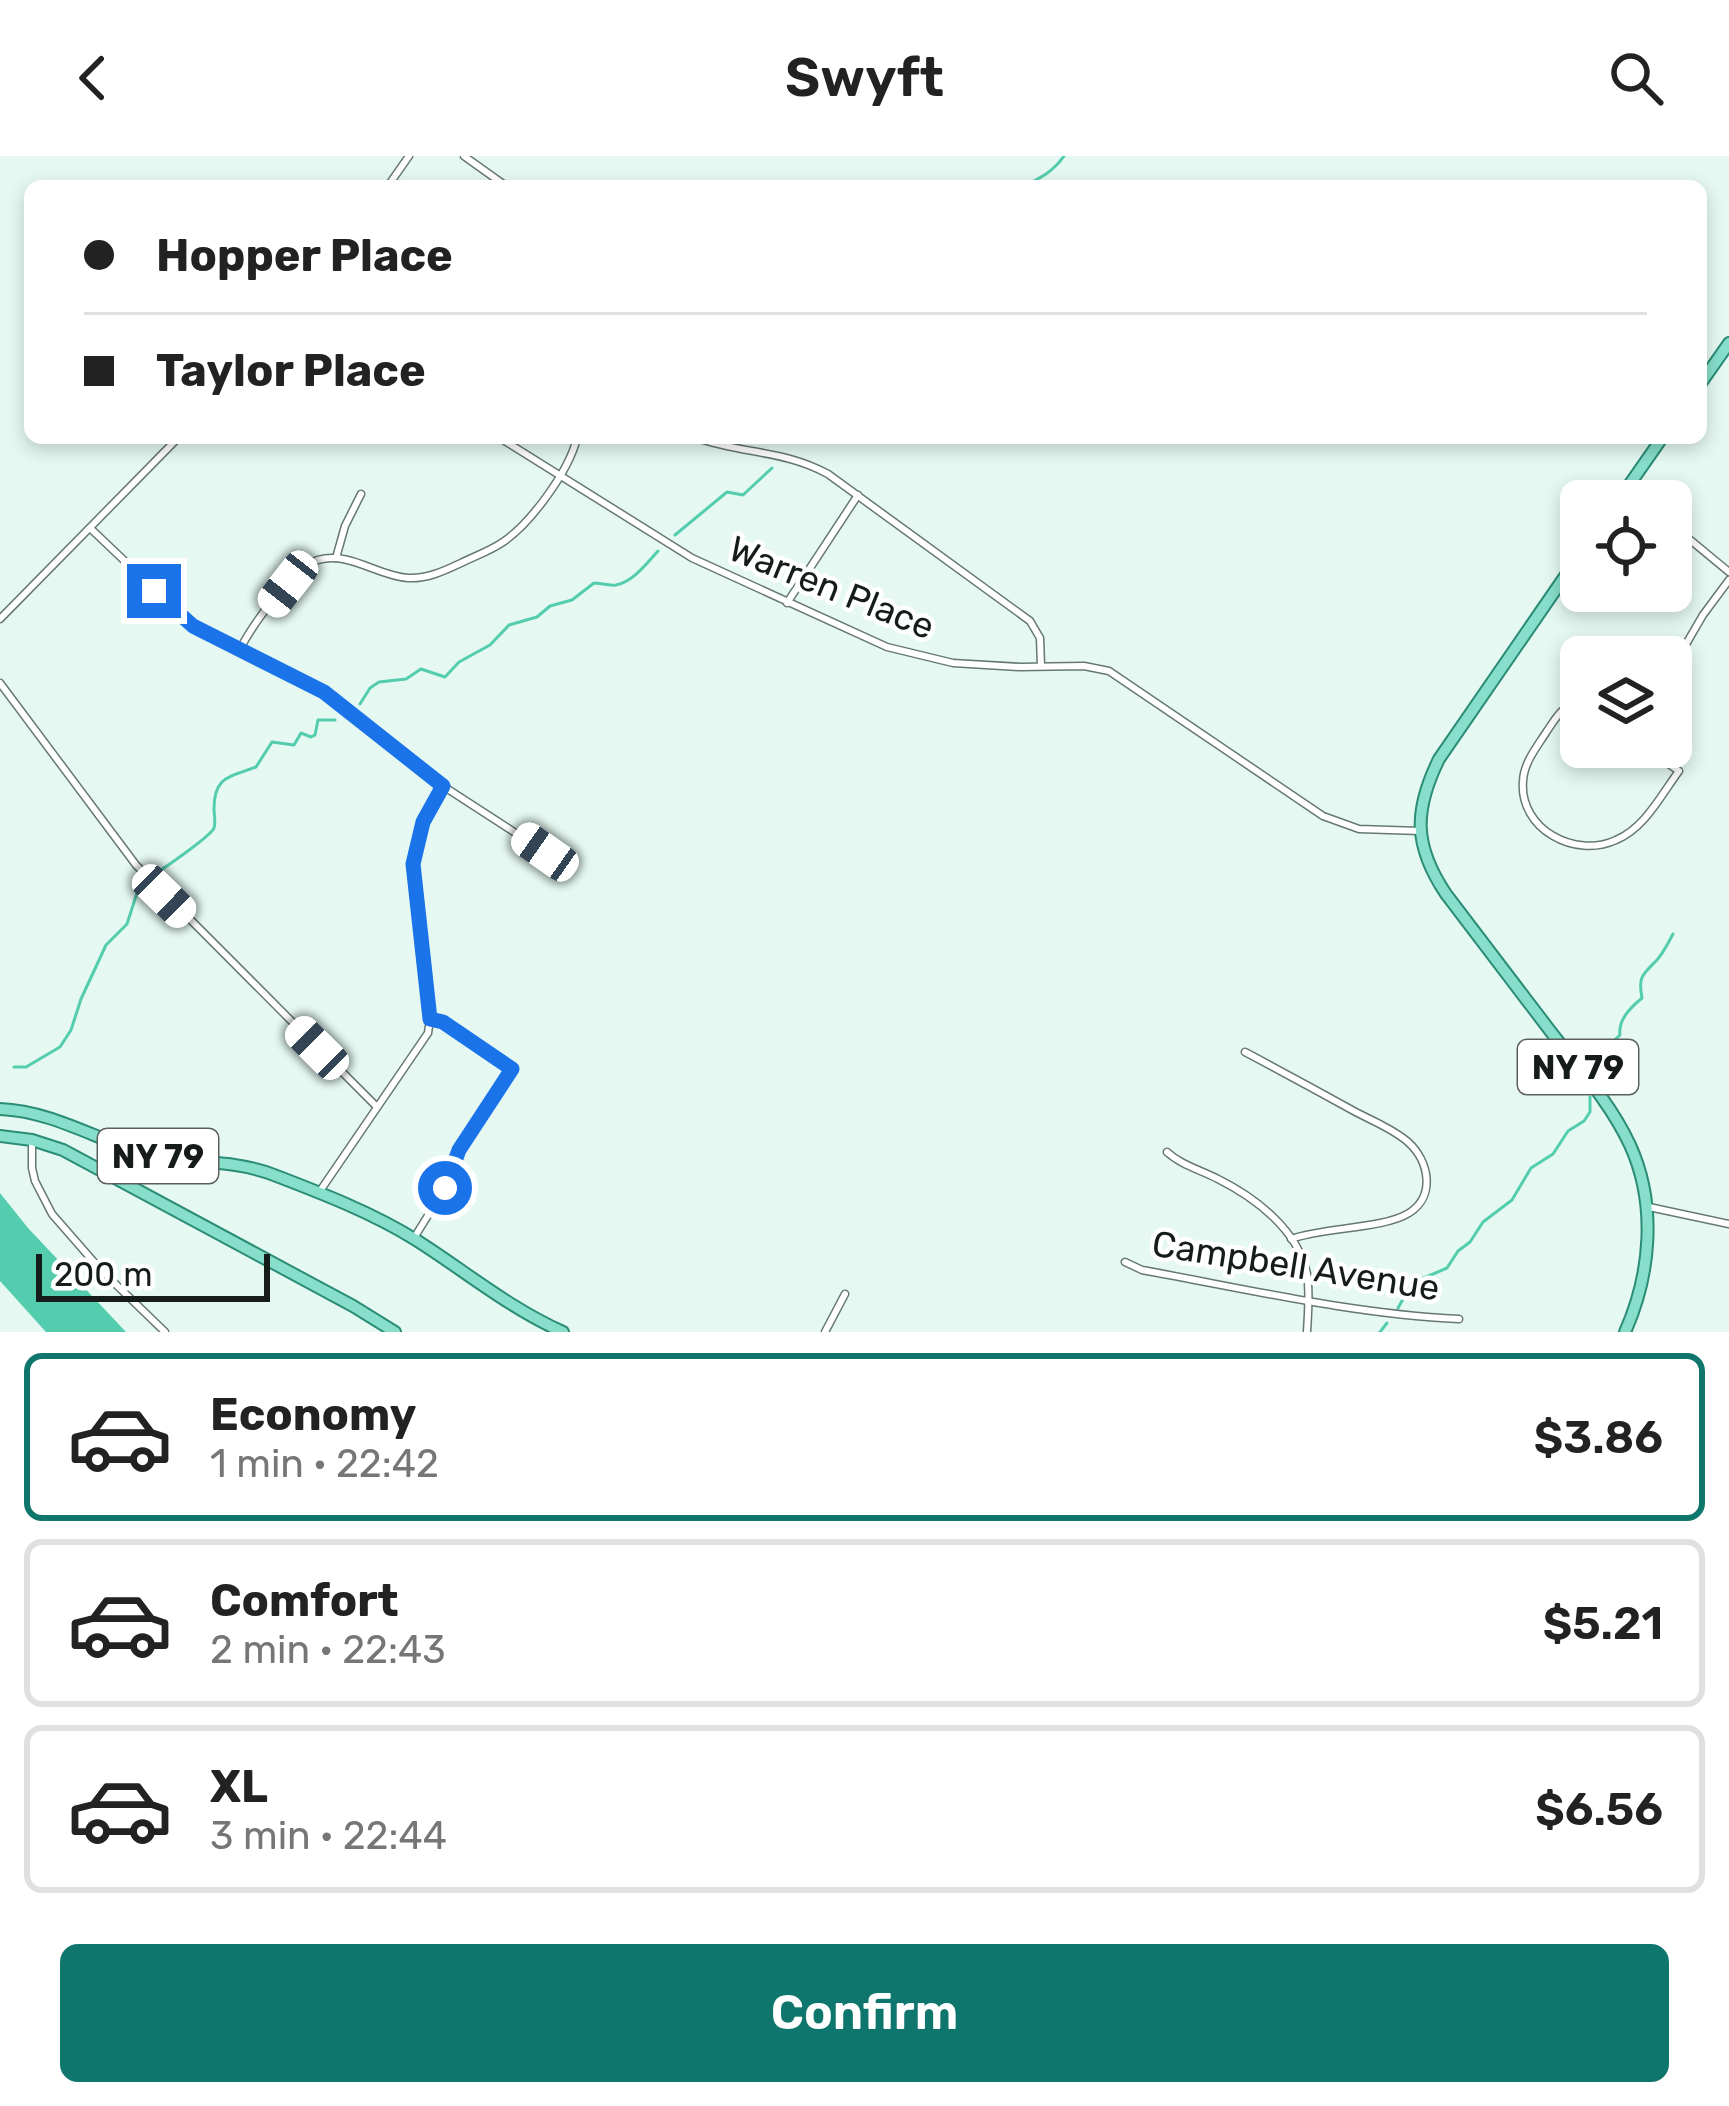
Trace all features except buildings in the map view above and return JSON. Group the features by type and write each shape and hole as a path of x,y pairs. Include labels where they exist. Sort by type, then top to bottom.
{"main road":[{"path":"1707,374 1729,343"},
{"path":"1632,480 1658,444"},
{"path":"1420,831 1424,795 1439,759 1560,584"},
{"name":"NY 79","path":"1420,831 1427,861 1445,894 1589,1082 1622,1130 1640,1173 1646,1206 1646,1264 1625,1332"},
{"name":"NY 79","path":"0,1109 61,1121 144,1154 248,1166 414,1238 502,1300 563,1332"},
{"path":"0,1136 63,1150 395,1332"}],"street":[{"path":"464,156 498,180"},
{"path":"0,619 172,444"},
{"name":"Warren Place","path":"509,444 662,542 862,637 916,656 981,666 1084,666 1116,675 1340,824 1377,832 1420,831"},
{"path":"240,650 295,575 314,562 336,558 415,578 487,552 524,524 573,455 576,444"},
{"path":"725,444 799,460 858,495 1030,621 1040,638 1041,666"},
{"path":"336,558 361,494"},
{"path":"787,603 858,495"},
{"path":"90,528 181,617 324,692 443,786 545,852"},
{"path":"1691,636 1729,576 1692,543"},
{"path":"0,683 136,866 377,1107"},
{"path":"1560,712 1525,769 1523,799 1534,821 1574,845 1616,840 1630,832 1678,771 1674,768"},
{"path":"318,1194 428,1033 413,864 423,822 443,786"},
{"path":"414,1238 445,1188 464,1142 512,1069 443,1022 430,1019"},
{"path":"1245,1052 1398,1135 1419,1155 1426,1172 1424,1196 1407,1214 1291,1239"},
{"path":"32,1141 35,1181 52,1214 165,1332"},
{"path":"1167,1152 1246,1196 1277,1221 1304,1265 1307,1332"},
{"path":"1646,1206 1729,1224"},
{"name":"Campbell Avenue","path":"1125,1262 1142,1270 1309,1301 1459,1319"},
{"path":"825,1332 845,1294"}],"shaded area":[{"path":"0,1193 126,1332 46,1332 0,1281"}],"waterway":[{"path":"1034,180 1064,156"},
{"path":"675,535 727,492 743,495 772,468"},
{"path":"360,704 379,682 406,679 421,669 445,677 509,625 572,600 594,583 622,583 658,551"},
{"path":"153,875 211,832 221,783 256,767 272,742 294,745 301,733 315,735 318,720 335,720"},
{"path":"14,1067 26,1067 60,1047 106,945 127,924 137,893"},
{"path":"1594,1066 1599,1054 1620,1035 1623,1019 1642,998 1642,977 1673,934"},
{"path":"1398,1308 1412,1283 1447,1268 1483,1222 1512,1200 1531,1168 1553,1154 1568,1131 1584,1121 1590,1112 1590,1097"},
{"path":"1380,1332 1387,1323"}],"route":[{"path":"154,591 193,626 324,692 443,786 423,822 413,864 430,1019 443,1022 512,1069 459,1150 445,1188"}]}
